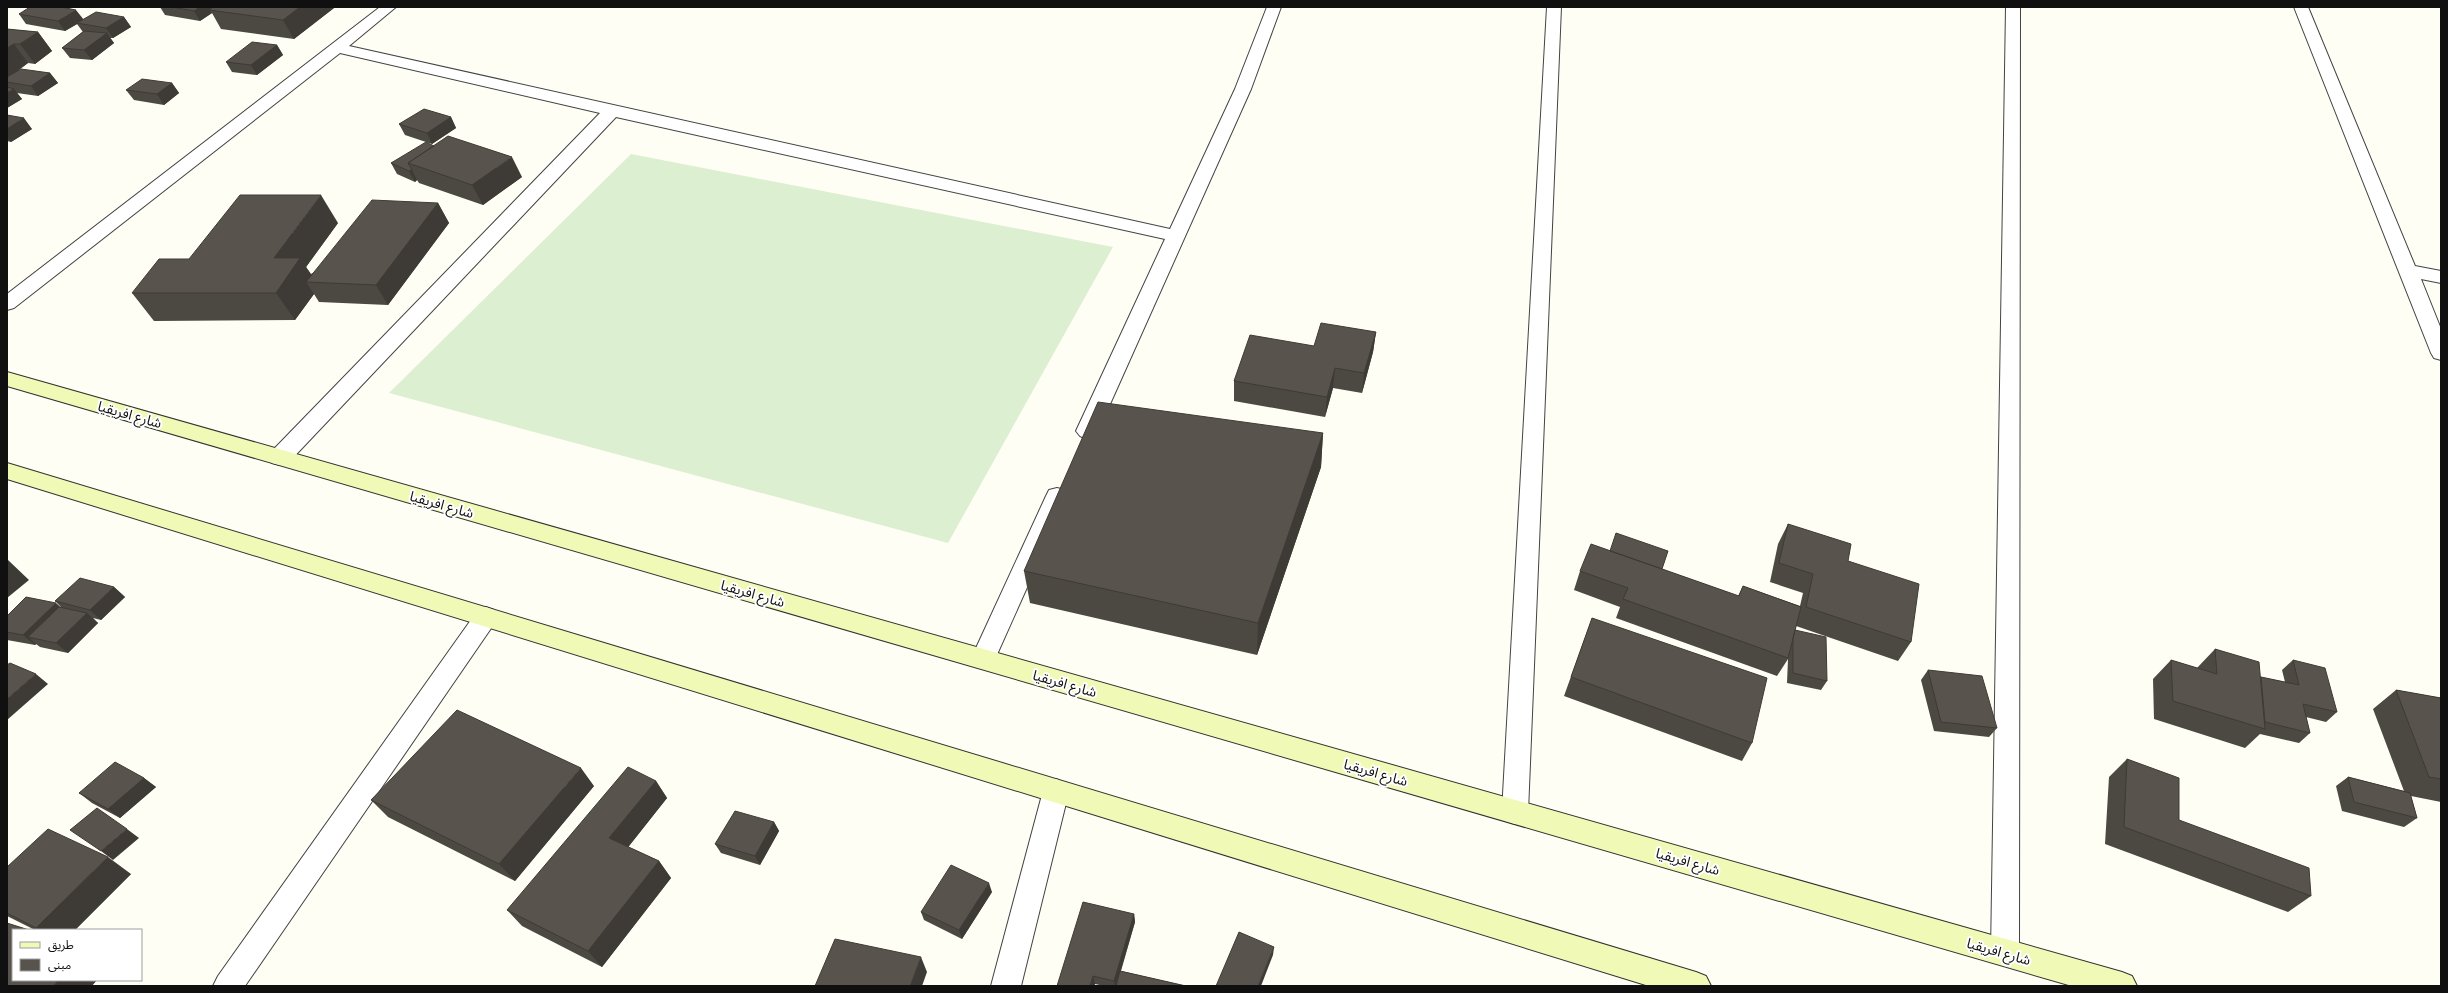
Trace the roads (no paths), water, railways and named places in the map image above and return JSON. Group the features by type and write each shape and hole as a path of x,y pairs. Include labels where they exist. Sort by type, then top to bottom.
{"street":[{"path":"7,304 339,48 389,7"},
{"path":"1078,451 1243,89 1274,7"},
{"path":"1515,812 1554,7"},
{"path":"2005,952 2013,7"},
{"path":"2301,7 2441,353"},
{"path":"339,48 612,112 1176,236"},
{"path":"280,457 415,318 525,198 612,112"},
{"path":"2409,272 2441,276"},
{"name":"شارع افريقيا","path":"7,379 2122,986"},
{"path":"7,471 1696,986"},
{"path":"983,659 1065,480"},
{"path":"228,986 486,617"},
{"path":"1006,986 1056,791"}]}
